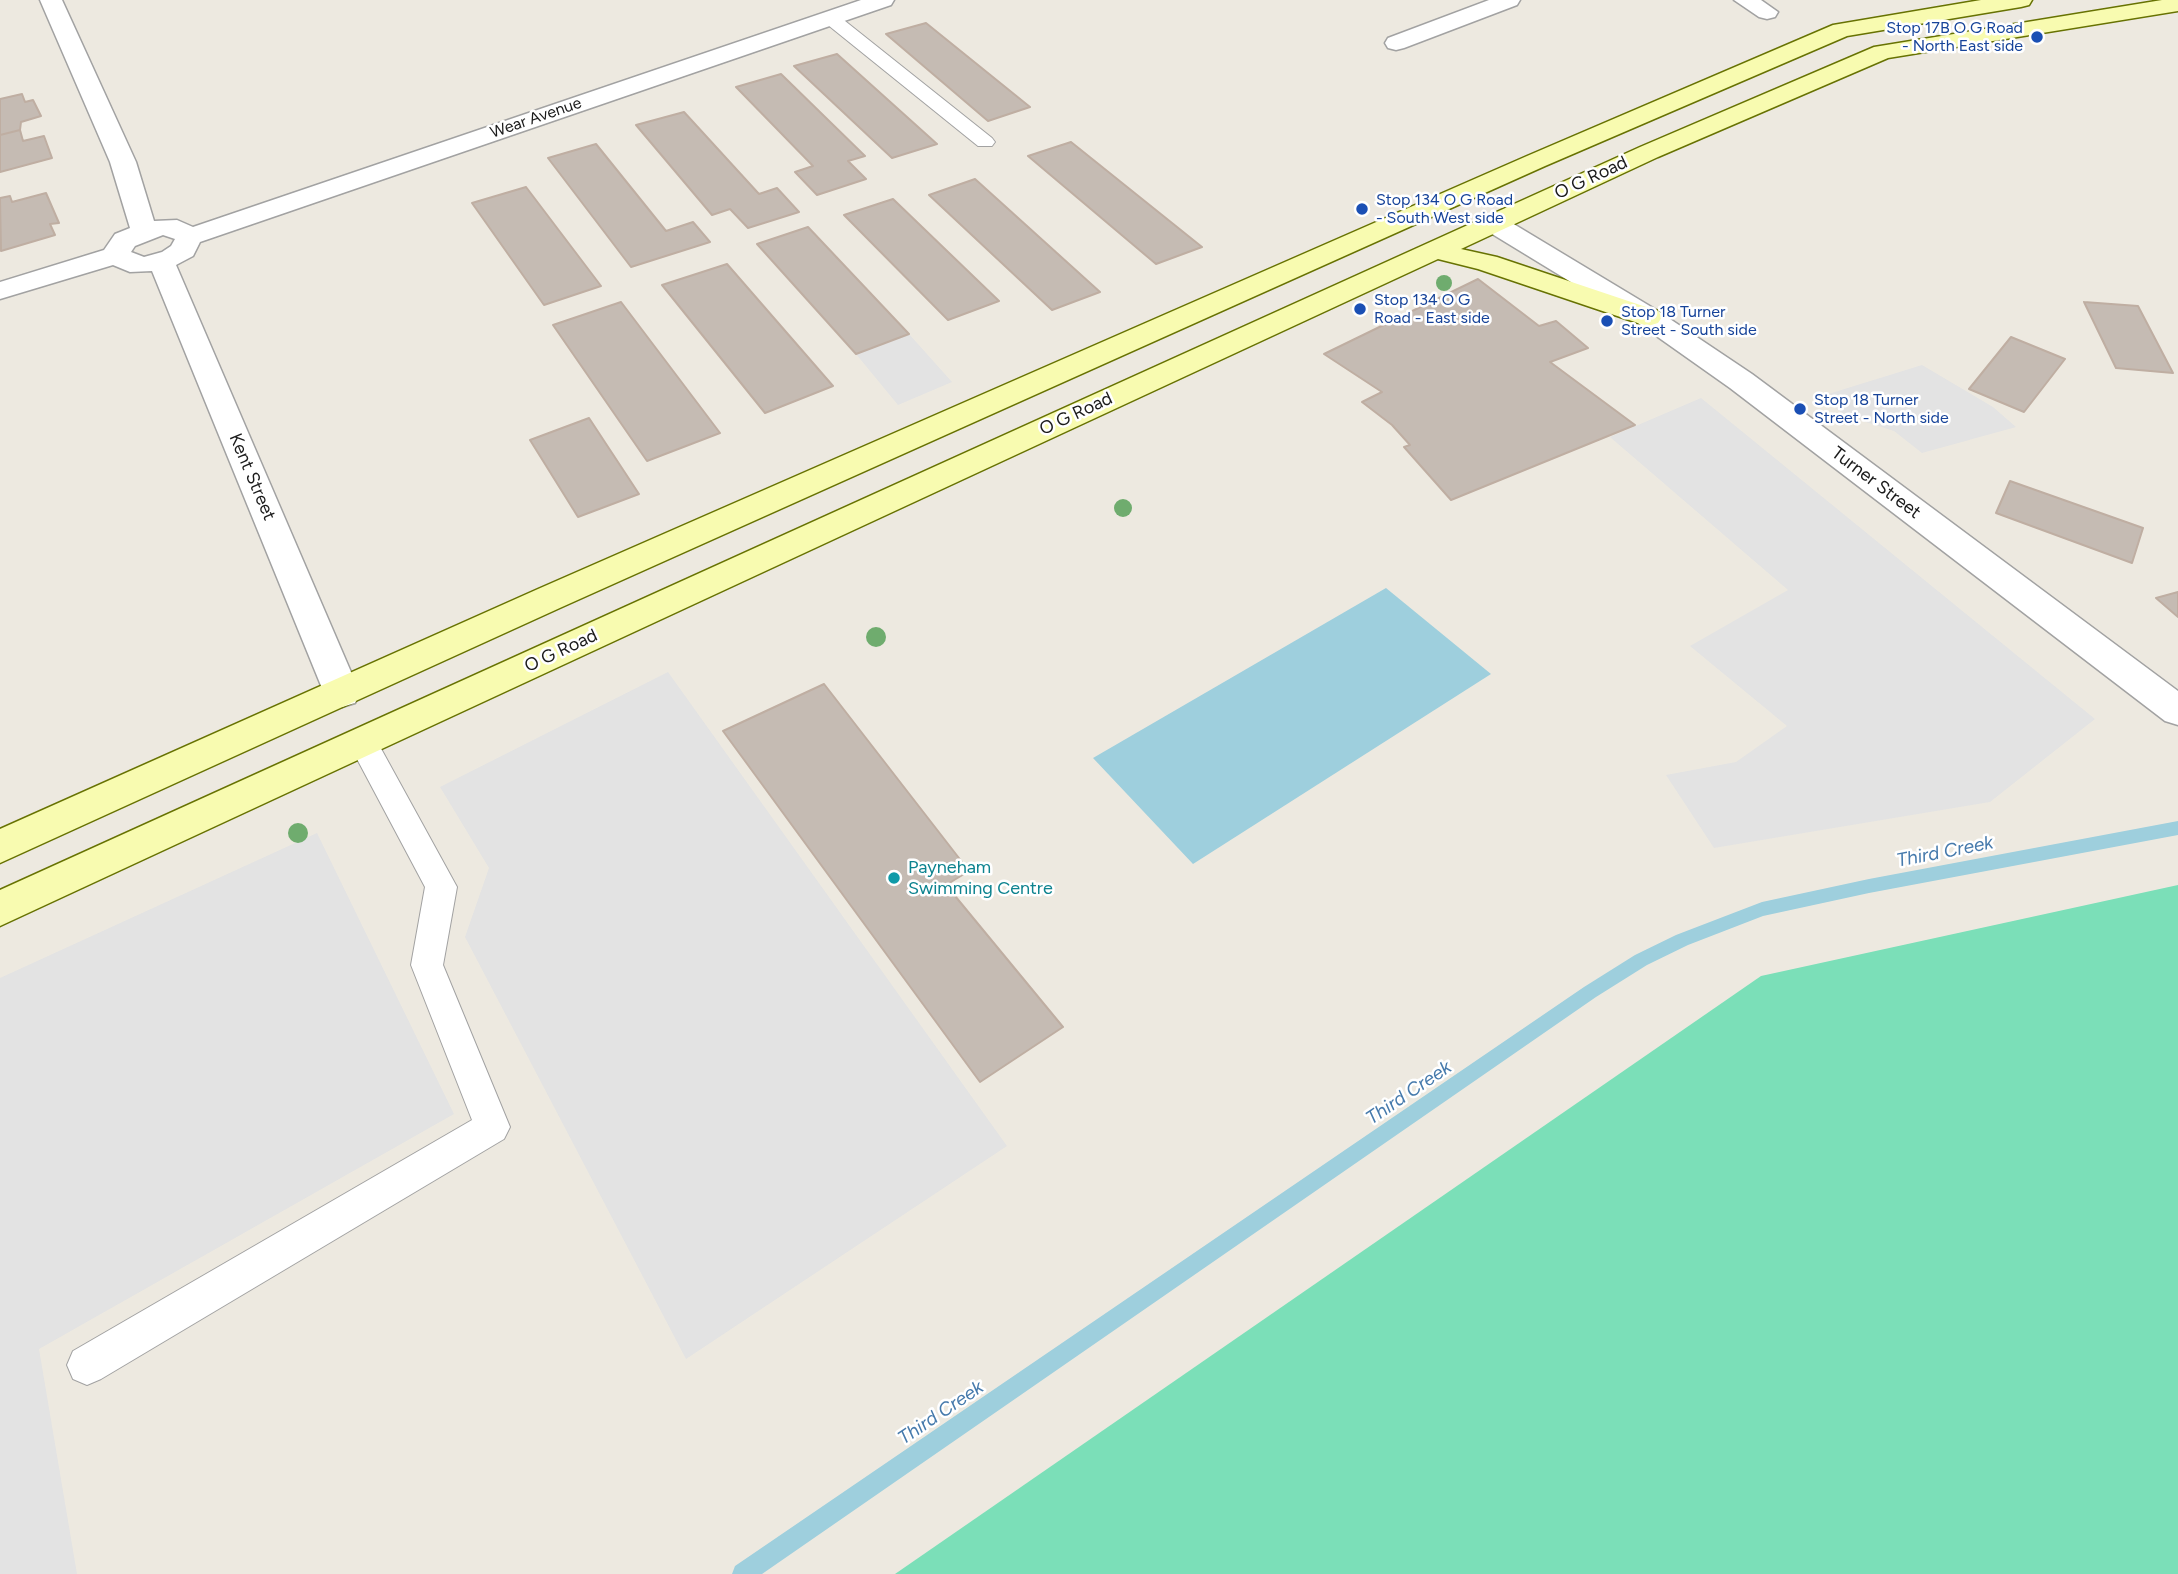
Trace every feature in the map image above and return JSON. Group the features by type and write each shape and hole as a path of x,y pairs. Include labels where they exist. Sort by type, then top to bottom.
{"main road":[{"name":"O G Road","path":"0,847 1453,199 1841,30 2021,0"},
{"name":"O G Road","path":"0,909 1433,250 1649,152 1882,52 2178,5"},
{"path":"1453,199 1493,223"},
{"path":"1433,250 1487,263 1648,317"},
{"path":"342,693 363,743"}],"street":[{"path":"51,0 123,162 144,230"},
{"name":"Wear Avenue","path":"189,237 883,0"},
{"path":"1396,43 1509,0"},
{"path":"1745,0 1768,12"},
{"name":"Turner Street","path":"1493,223 1648,317 1741,381 2178,711"},
{"path":"177,228 189,237 183,250 161,261 144,265 130,264 117,255 118,248 125,240 144,230 177,228"},
{"path":"0,290 117,255"},
{"name":"Kent Street","path":"161,261 342,693"}],"lane":[{"path":"829,17 985,142"},
{"path":"87,1366 492,1127 427,965 441,887 363,743"}],"green space":[{"path":"2178,885 2178,1574 895,1574 1761,976"}],"shaded area":[{"path":"909,334 952,382 898,405 856,354"},
{"path":"1922,365 1993,407 2016,427 1922,453 1894,431 1844,415 1822,396"},
{"path":"1701,398 2095,719 1990,802 1714,848 1666,775 1736,762 1787,726 1690,646 1788,590 1610,437"},
{"path":"668,672 1007,1146 686,1359 465,937 489,868 440,787"},
{"path":"317,833 454,1114 39,1349 77,1574 0,1574 0,978"}],"water":[{"path":"1386,588 1491,674 1193,864 1093,758"}],"building":[{"path":"926,23 1030,107 988,121 886,34"},
{"path":"837,54 937,144 892,158 794,66"},
{"path":"781,74 865,156 848,161 866,179 817,195 795,172 813,166 736,87"},
{"path":"22,94 25,102 33,100 41,116 21,122 20,130 0,135 0,99"},
{"path":"684,112 759,194 777,188 799,212 748,228 730,209 712,215 636,125"},
{"path":"20,130 23,141 44,136 52,158 0,172 0,135"},
{"path":"1071,142 1202,247 1156,264 1028,156"},
{"path":"596,144 666,231 693,222 710,242 631,267 548,158"},
{"path":"975,179 1100,292 1052,310 929,195"},
{"path":"526,187 601,286 544,305 472,203"},
{"path":"46,193 59,223 50,224 55,235 1,251 0,198 10,196 12,202"},
{"path":"893,199 999,301 948,320 844,215"},
{"path":"808,227 909,334 856,354 757,244"},
{"path":"727,264 833,386 765,413 662,285"},
{"path":"1478,279 1539,326 1556,321 1588,348 1550,362 1635,425 1451,500 1404,447 1410,445 1392,425 1362,402 1382,392 1324,354"},
{"path":"621,302 720,433 647,461 553,325"},
{"path":"2084,302 2138,306 2173,373 2116,368"},
{"path":"2011,337 2065,359 2024,412 1969,389"},
{"path":"589,418 639,494 578,517 530,440"},
{"path":"2010,481 2143,528 2132,563 1996,513"},
{"path":"2178,592 2178,617 2156,598"},
{"name":"Payneham Swimming Centre","path":"824,684 969,871 946,885 1063,1027 980,1082 723,731"}],"waterway":[{"name":"Third Creek","path":"743,1574 1590,992 1641,960 1682,940 1762,909 1869,886 2178,828"}],"place":[{"name":"Stop 17B O G Road - North East side","path":"2037,37"},
{"name":"Stop 134 O G Road - South West side","path":"1362,209"},
{"name":"Stop 134 O G Road - East side","path":"1360,309"},
{"name":"Stop 18 Turner Street - South side","path":"1607,321"},
{"name":"Stop 18 Turner Street - North side","path":"1800,409"},
{"name":"Payneham Swimming Centre","path":"894,878"}]}
